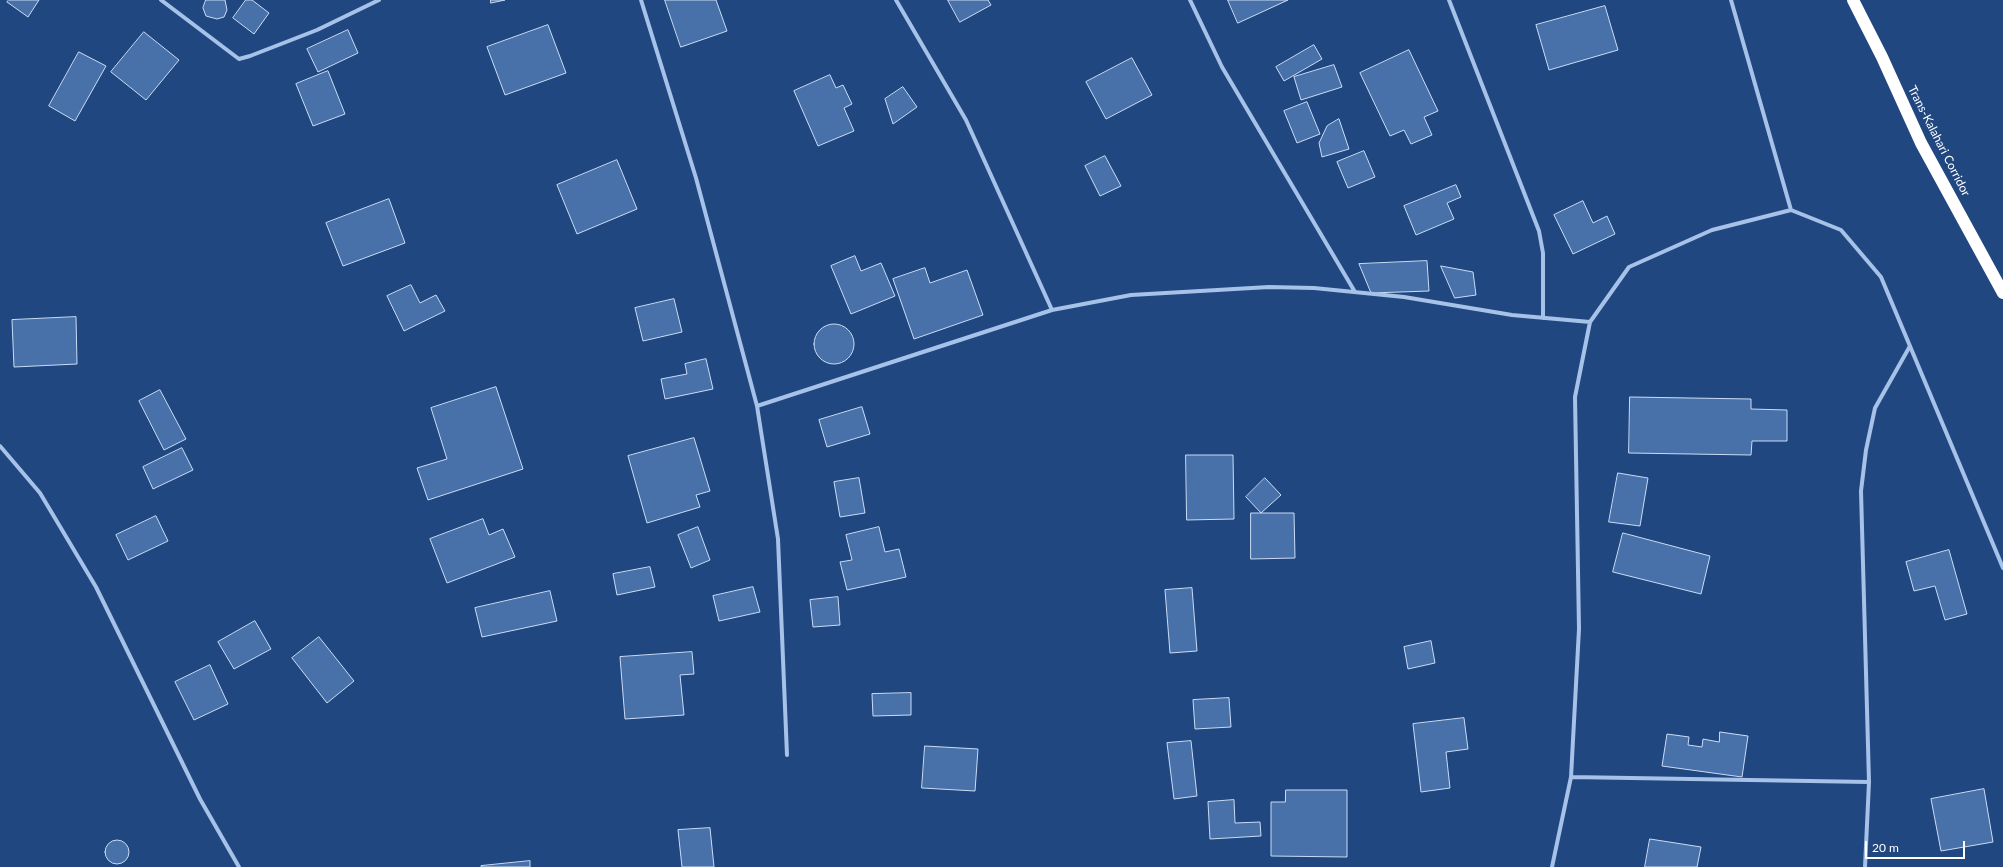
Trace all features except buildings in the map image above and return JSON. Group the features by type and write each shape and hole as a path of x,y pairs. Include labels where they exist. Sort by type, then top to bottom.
{"highway":[{"name":"Trans-Kalahari Corridor","path":"1853,0 1882,57 1921,143 2003,293"}],"street":[{"path":"161,0 239,59 317,30 379,0"},
{"path":"641,0 696,178 757,406 778,539 787,755"},
{"path":"896,0 966,120 1052,310"},
{"path":"1190,0 1222,67 1355,292"},
{"path":"1449,0 1539,231 1543,259 1543,318"},
{"path":"1731,0 1768,134 1791,210"},
{"path":"1552,867 1571,777 1579,629 1575,397 1590,322 1629,267 1712,230 1791,210 1841,230 1881,277 2003,568"},
{"path":"757,406 1052,310 1131,295 1211,289 1299,288 1404,297 1543,318 1590,322"},
{"path":"1865,867 1869,782 1861,491 1866,450 1875,408 1910,346"},
{"path":"0,446 40,493 96,587 200,799 239,867"},
{"path":"1571,777 1869,782"}]}
